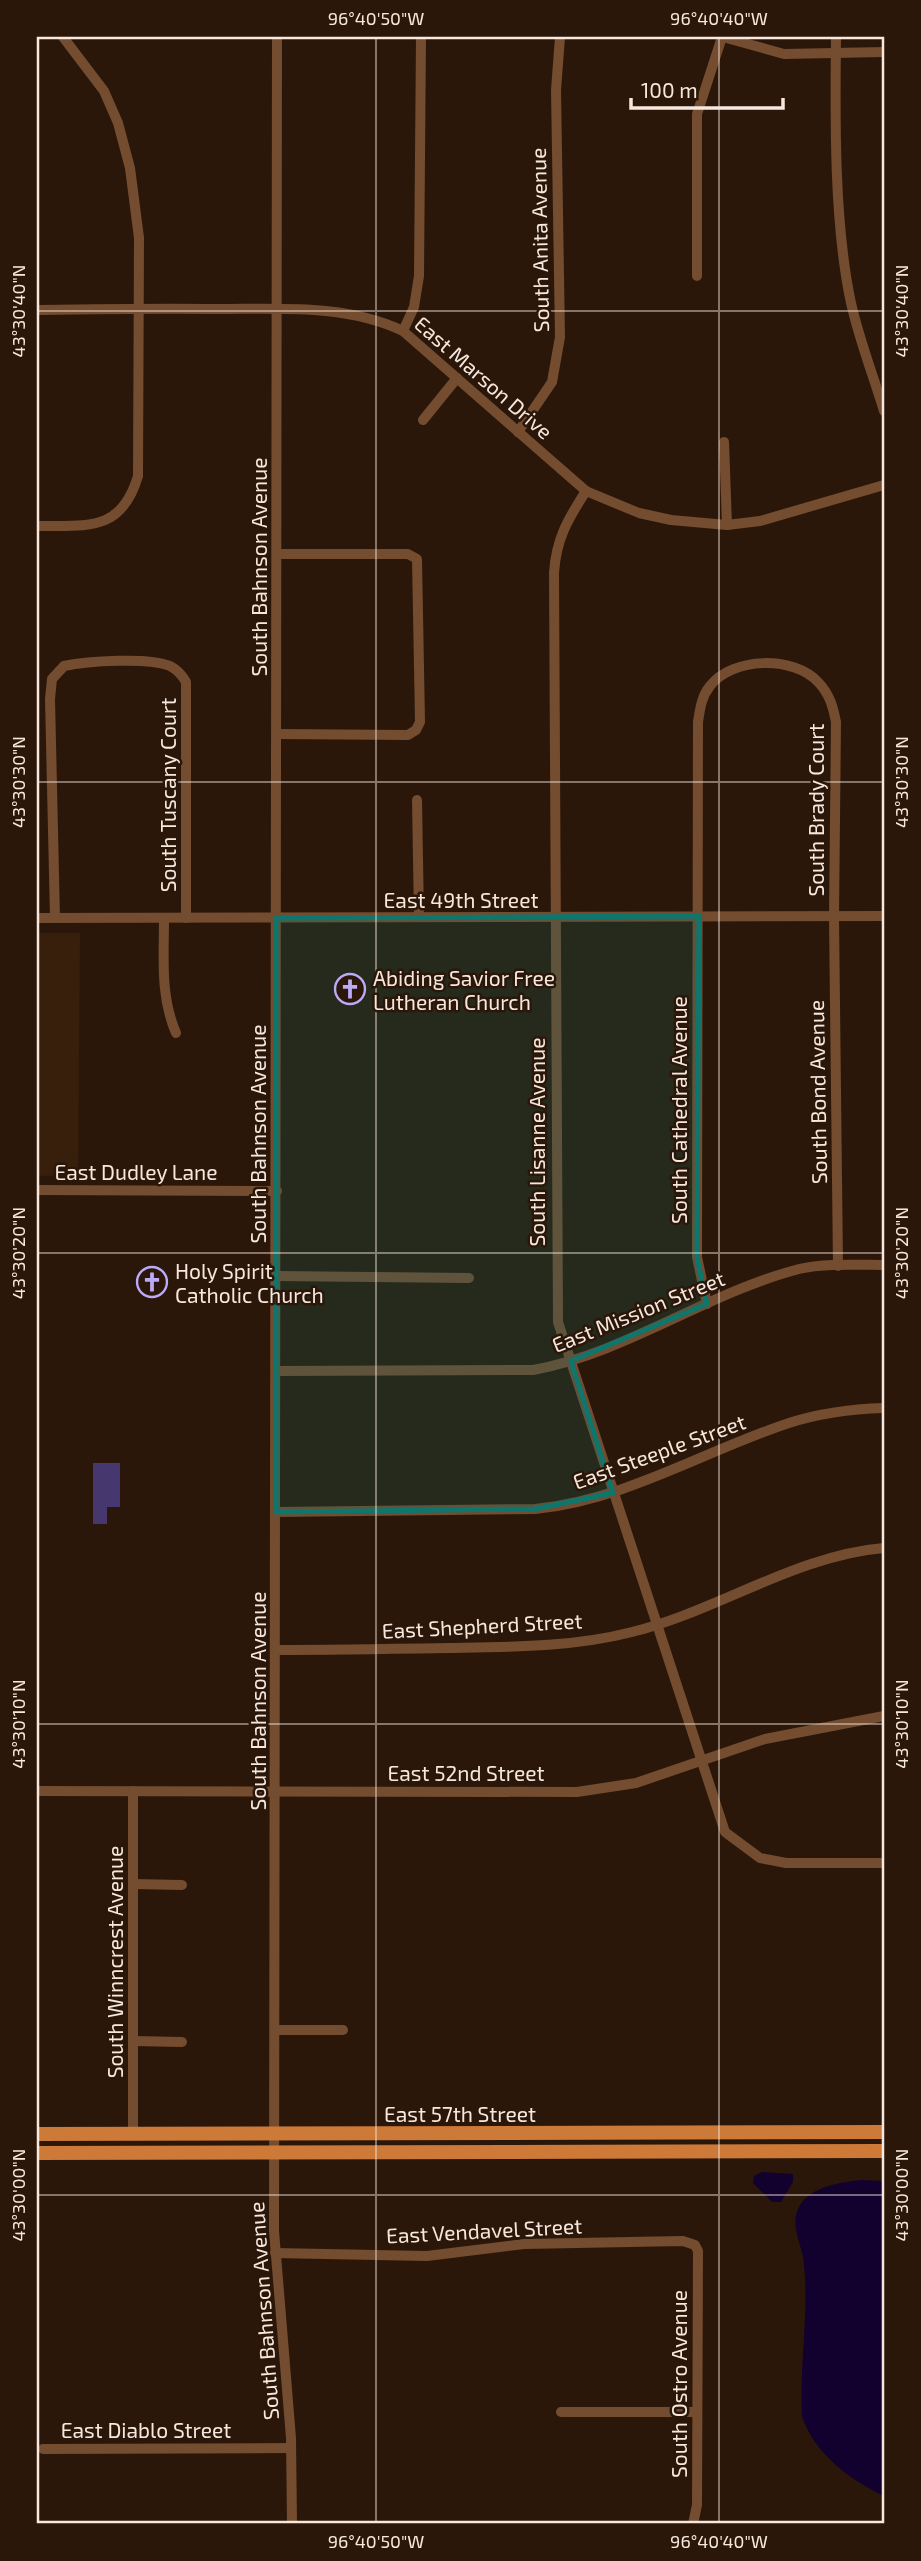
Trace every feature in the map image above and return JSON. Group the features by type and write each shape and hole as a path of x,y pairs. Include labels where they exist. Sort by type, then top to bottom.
{"main road":[{"name":"East 57th Street","path":"37,2134 884,2132"},
{"name":"East 57th Street","path":"37,2153 884,2151"}],"street":[{"path":"37,526 96,525 120,514 132,495 138,476 139,238 126,148 104,91 64,37"},
{"name":"South Bahnson Avenue","path":"277,37 274,2153 275,2253 291,2448 292,2524"},
{"path":"403,331 414,307 419,276 421,37"},
{"name":"South Anita Avenue","path":"518,432 552,382 561,337 556,90 560,37"},
{"path":"698,276 697,114 722,37 784,54 884,52"},
{"path":"836,37 841,219 845,260 852,304 884,411"},
{"name":"East Marson Drive","path":"37,310 277,309 363,316 403,331 586,491 639,513 671,520 727,525 760,521 884,485"},
{"path":"423,420 457,378"},
{"path":"724,442 727,525"},
{"name":"South Lisanne Avenue","path":"586,491 562,528 556,548 554,918 558,1322 725,1832 760,1858 786,1863 884,1863"},
{"path":"277,554 408,554 417,559 420,722 416,730 408,735 277,734"},
{"name":"South Tuscany Court","path":"55,918 50,699 52,679 64,666 121,663 171,666 186,682 186,918"},
{"name":"South Brady Court","path":"699,916 697,743 701,702 708,688 726,672 737,666 765,664 790,666 806,672 818,681 833,705 836,722 834,917"},
{"path":"416,800 419,917"},
{"name":"South Cathedral Avenue","path":"699,916 697,1258 707,1304"},
{"name":"East 49th Street","path":"37,918 884,916"},
{"name":"South Bond Avenue","path":"834,917 838,1266"},
{"path":"164,918 164,989 167,1012 176,1033"},
{"name":"East Dudley Lane","path":"37,1190 277,1191"},
{"name":"East Mission Street","path":"276,1371 510,1372 571,1361 707,1304 802,1269 884,1265"},
{"path":"276,1276 469,1278"},
{"name":"East Steeple Street","path":"276,1512 535,1509 574,1504 613,1493 789,1423 844,1411 884,1408"},
{"name":"East Shepherd Street","path":"276,1650 532,1646 579,1642 681,1618 829,1558 884,1548"},
{"name":"East 52nd Street","path":"37,1791 577,1792 636,1783 765,1739 884,1716"},
{"name":"South Winncrest Avenue","path":"133,1791 133,2134"},
{"path":"133,1884 182,1885"},
{"path":"275,2031 343,2030"},
{"path":"133,2041 182,2042"},
{"name":"East Vendavel Street","path":"275,2253 426,2256 524,2245 682,2241 695,2245"},
{"name":"South Ostro Avenue","path":"692,2524 697,2505 698,2250 695,2245"},
{"path":"561,2412 697,2412"},
{"name":"East Diablo Street","path":"43,2449 291,2448"}],"highlighted area":[{"path":"699,916 697,1257 707,1304 571,1361 613,1493 535,1509 276,1512 276,918"}],"shaded area":[{"path":"37,933 80,933 78,1175 37,1176"},
{"path":"93,1463 120,1463 120,1507 107,1507 107,1524 93,1524"},
{"path":"762,2172 793,2174 793,2182 781,2202 772,2202 753,2183 754,2176"},
{"path":"861,2180 884,2181 884,2496 835,2464 816,2443 802,2417 805,2284 796,2214 804,2200 818,2190"}],"place":[{"name":"Abiding Savior Free Lutheran Church","path":"350,989"},
{"name":"Holy Spirit Catholic Church","path":"152,1282"}]}
